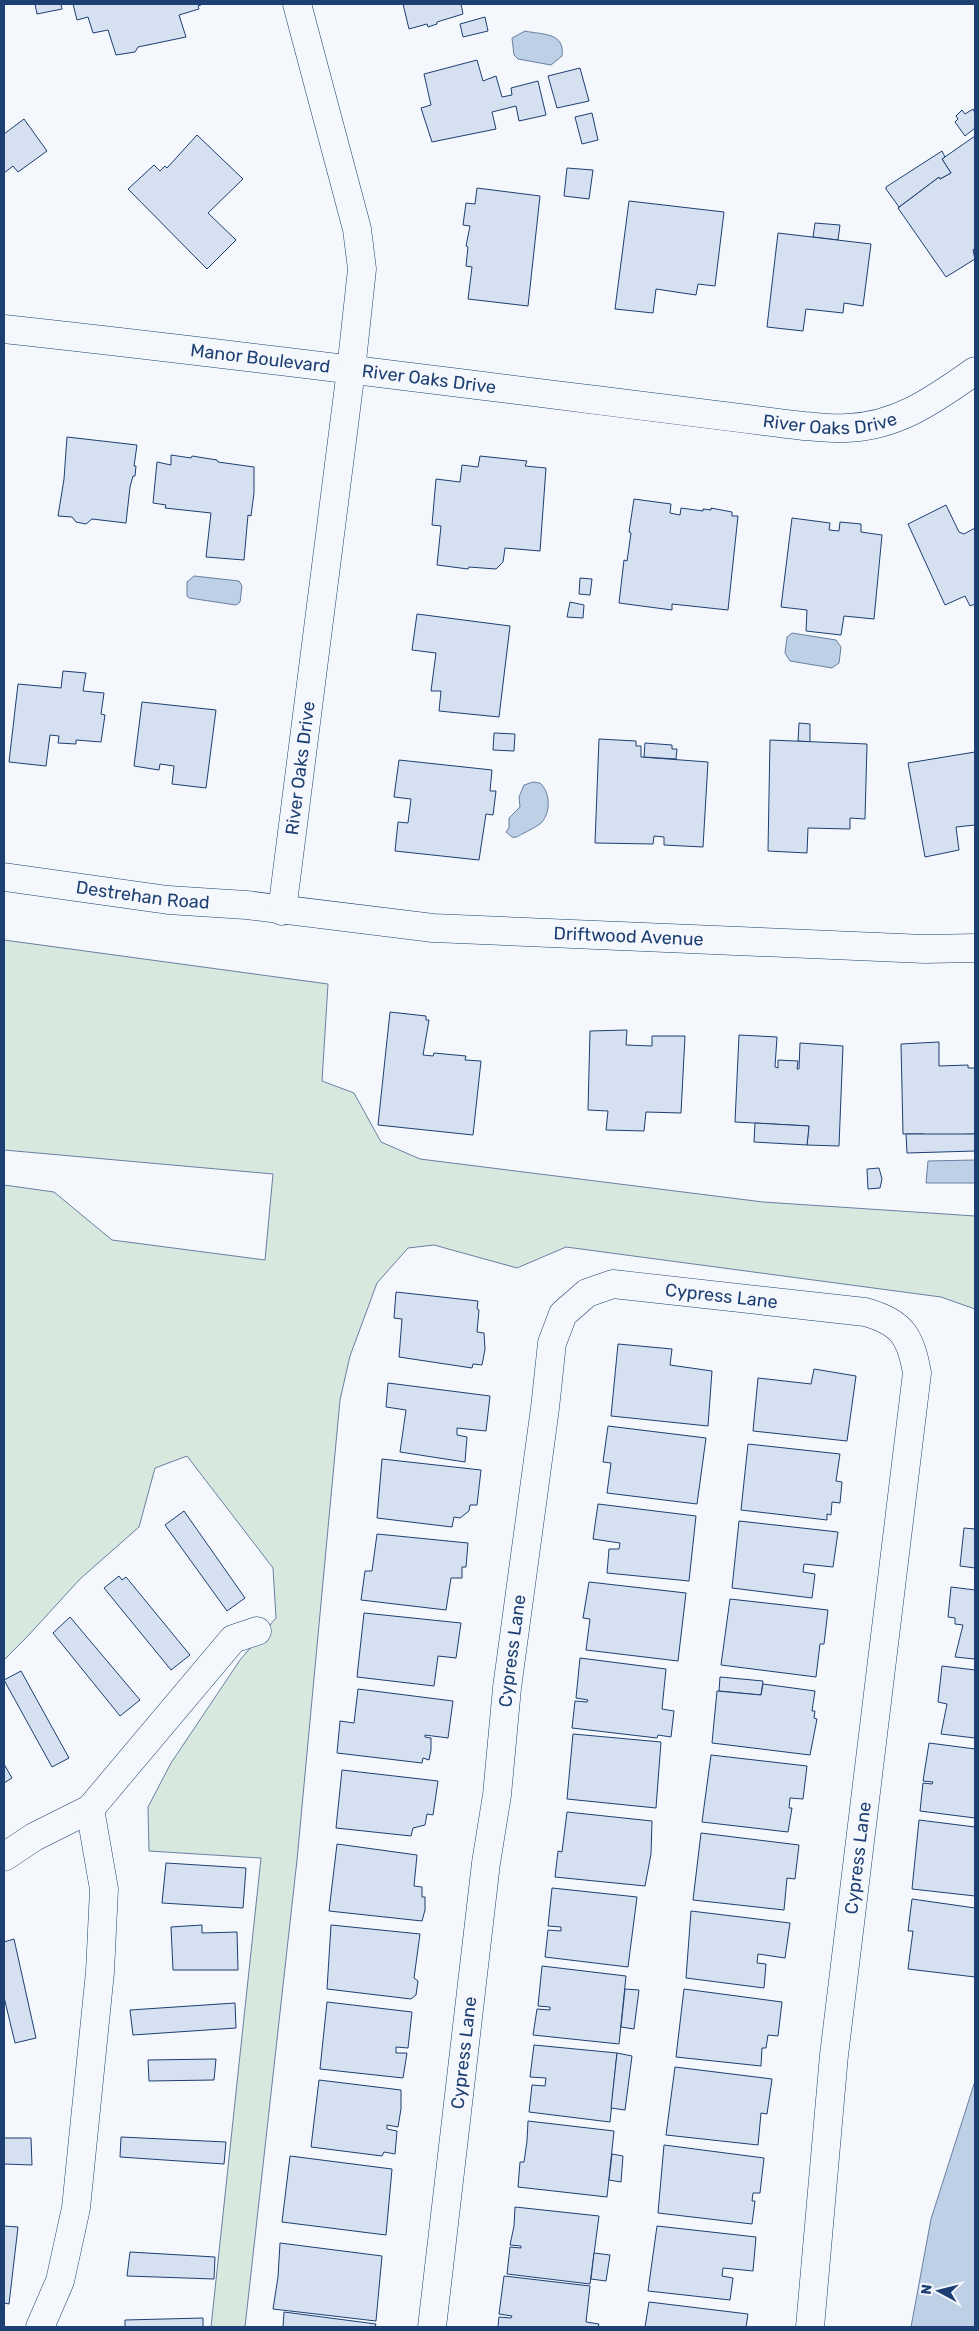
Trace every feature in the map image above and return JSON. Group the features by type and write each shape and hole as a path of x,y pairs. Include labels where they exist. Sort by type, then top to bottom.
{"street":[{"name":"Manor Boulevard","path":"4,329 224,353 351,370 360,286 361,249 297,4"},
{"name":"River Oaks Drive","path":"282,911 351,370 845,429 864,427 902,417 920,408 975,371"},
{"name":"Destrehan Road","path":"4,877 168,900 246,906 282,911"},
{"name":"Driftwood Avenue","path":"282,911 433,928 925,949 975,948"},
{"name":"Cypress Lane","path":"432,2327 486,1863 497,1794 507,1688 544,1418 552,1343 563,1314 587,1293 613,1284 865,1312 886,1318 902,1332 913,1349 917,1373 834,2056 810,2327"},
{"path":"4,1857 34,1837 90,1809 233,1639 257,1631"},
{"path":"40,2327 60,2281 76,2208 100,1972 104,1888 90,1809"}],"shaded area":[{"path":"4,940 328,984 322,1081 354,1093 381,1142 420,1159 763,1202 975,1216 975,1309 941,1297 566,1247 517,1268 434,1245 408,1248 377,1283 350,1356 340,1400 297,1860 245,2327 211,2327 261,1858 149,1851 148,1807 171,1763 240,1660 276,1618 273,1568 187,1456 155,1468 139,1527 80,1579 4,1660 4,1185 54,1192 112,1240 265,1260 273,1174 4,1150"}],"water":[{"path":"525,31 545,34 556,39 562,48 562,56 551,65 518,59 514,55 512,38"},
{"path":"194,576 239,581 242,586 240,602 236,605 189,598 187,596 187,582"},
{"path":"792,633 836,640 841,647 839,663 832,668 790,661 785,653 787,637"},
{"path":"533,782 540,783 546,792 548,809 546,815 540,824 517,837 512,837 506,832 509,828 509,818 520,807 519,797 524,785"},
{"path":"975,1160 975,1183 926,1183 928,1161"},
{"path":"975,2081 975,2327 911,2327 931,2219"}],"building":[{"path":"35,4 61,4 62,9 37,14"},
{"path":"73,4 201,5 198,6 199,9 179,15 186,37 138,47 135,52 116,55 108,30 93,33 88,17 77,20"},
{"path":"403,4 461,4 463,14 437,22 437,24 428,27 427,24 409,29"},
{"path":"485,17 488,31 463,37 460,24"},
{"path":"477,60 483,81 496,76 502,97 512,95 511,88 538,81 546,115 519,121 516,106 492,112 496,129 432,142 421,108 431,105 424,74"},
{"path":"580,68 589,101 557,108 548,76"},
{"path":"973,109 975,113 975,128 965,136 955,122 958,119 956,116 962,110 965,114"},
{"path":"592,113 598,140 582,144 575,117"},
{"path":"24,119 47,151 18,172 13,166 4,173 4,134"},
{"path":"197,135 243,179 208,213 236,240 207,269 128,189 154,165 160,171 165,166 167,168"},
{"path":"975,136 975,248 973,250 975,259 946,277 898,208 939,177 940,179 951,173 942,159"},
{"path":"942,151 945,157 942,159 951,173 940,179 939,177 899,207 886,187"},
{"path":"567,168 593,170 589,199 564,196"},
{"path":"477,188 540,196 528,306 468,299 472,267 466,266 468,247 466,246 470,226 463,225 466,203 475,204"},
{"path":"629,201 724,212 715,286 698,284 696,295 656,289 653,313 615,309"},
{"path":"815,223 840,225 838,240 813,237"},
{"path":"778,233 871,244 863,306 844,303 843,313 806,309 803,331 767,327"},
{"path":"67,437 137,445 134,466 136,466 135,476 133,476 130,487 126,523 92,519 86,524 76,522 72,517 58,516 64,479"},
{"path":"171,455 191,458 192,456 254,467 254,493 251,516 248,515 244,560 206,557 211,513 165,508 166,505 153,503 157,462 171,465"},
{"path":"480,456 527,461 525,466 546,468 540,551 505,548 503,562 496,569 469,567 468,569 437,565 441,526 432,525 436,479 460,482 462,465 478,467"},
{"path":"634,499 671,504 670,513 680,515 681,508 703,511 703,509 711,510 711,508 732,512 732,516 738,516 728,610 672,604 672,610 619,603 624,560 627,561"},
{"path":"946,505 959,532 964,534 975,528 975,604 970,606 965,596 945,605 908,524"},
{"path":"792,518 830,523 829,530 839,531 840,522 861,524 861,532 882,535 874,619 844,616 841,635 806,631 807,610 781,607"},
{"path":"580,578 592,579 590,595 579,594"},
{"path":"570,602 584,605 583,618 567,617"},
{"path":"417,614 510,626 499,717 439,711 441,691 431,691 436,653 412,650"},
{"path":"63,671 86,673 83,691 104,693 101,714 105,715 101,742 76,740 76,744 58,743 59,736 50,735 46,766 9,762 18,684 61,688"},
{"path":"142,702 216,710 206,788 172,784 174,766 160,764 159,770 134,766"},
{"path":"799,723 810,724 810,742 798,741"},
{"path":"494,733 515,734 514,751 493,750"},
{"path":"599,739 636,741 636,746 641,746 641,757 708,762 703,847 664,845 664,837 654,836 653,844 595,843"},
{"path":"770,740 867,744 865,819 850,818 850,829 808,828 807,853 768,851"},
{"path":"645,743 672,745 672,749 677,749 676,759 644,757"},
{"path":"975,752 975,825 956,827 959,850 925,857 908,763"},
{"path":"399,760 492,770 490,791 496,791 493,815 486,814 479,860 395,851 398,822 408,823 411,799 394,797"},
{"path":"390,1012 426,1016 426,1020 429,1020 423,1055 433,1056 434,1053 466,1056 465,1060 481,1061 473,1135 378,1125"},
{"path":"627,1030 626,1045 652,1046 652,1036 685,1036 681,1113 646,1112 644,1131 606,1130 608,1111 588,1110 590,1031"},
{"path":"739,1035 777,1037 775,1067 778,1068 778,1060 798,1061 797,1069 799,1069 800,1043 843,1046 839,1146 807,1145 809,1126 735,1122"},
{"path":"939,1042 939,1066 968,1065 968,1068 975,1068 975,1134 948,1135 947,1141 924,1142 924,1134 903,1134 901,1044"},
{"path":"755,1123 809,1126 807,1145 754,1142"},
{"path":"906,1134 975,1134 975,1151 907,1153"},
{"path":"879,1168 882,1179 880,1188 868,1189 867,1169"},
{"path":"396,1292 478,1301 477,1332 484,1333 485,1349 482,1365 473,1364 472,1368 399,1357 402,1319 394,1318"},
{"path":"618,1344 672,1349 670,1365 712,1371 708,1426 611,1416"},
{"path":"814,1369 856,1376 847,1441 753,1431 758,1378 811,1384"},
{"path":"388,1383 490,1396 486,1431 457,1428 457,1435 467,1437 465,1462 400,1452 406,1410 386,1407"},
{"path":"608,1426 706,1438 697,1504 607,1493 611,1463 603,1462"},
{"path":"748,1444 840,1454 836,1481 842,1482 840,1503 832,1502 831,1515 827,1514 827,1520 741,1510"},
{"path":"382,1459 481,1470 477,1505 470,1505 469,1511 460,1518 454,1517 452,1527 377,1518"},
{"path":"598,1504 696,1516 689,1581 607,1573 609,1549 619,1549 620,1543 593,1539"},
{"path":"184,1511 245,1598 227,1611 165,1525"},
{"path":"739,1521 838,1532 833,1567 804,1564 803,1572 815,1574 812,1598 732,1588"},
{"path":"964,1528 975,1529 975,1568 960,1566"},
{"path":"377,1534 468,1543 466,1567 462,1567 462,1578 451,1578 446,1610 361,1600 365,1571 372,1571"},
{"path":"119,1576 122,1580 126,1577 190,1655 171,1670 104,1588"},
{"path":"589,1582 686,1593 678,1661 586,1650 590,1619 583,1618"},
{"path":"951,1587 975,1590 975,1659 955,1657 963,1625 955,1624 955,1618 948,1617"},
{"path":"730,1599 828,1610 824,1644 820,1644 816,1677 721,1665"},
{"path":"364,1613 461,1623 456,1658 438,1656 434,1686 357,1677"},
{"path":"70,1617 140,1700 120,1716 53,1633"},
{"path":"580,1658 666,1669 662,1709 674,1711 671,1737 658,1735 657,1738 572,1728 575,1701 587,1702 588,1700 576,1698"},
{"path":"942,1666 975,1670 975,1738 941,1734 947,1704 938,1702"},
{"path":"21,1671 69,1758 52,1767 4,1680"},
{"path":"720,1677 763,1681 761,1695 719,1691"},
{"path":"763,1684 815,1691 812,1711 815,1711 814,1718 817,1719 810,1755 712,1743 717,1691 761,1695"},
{"path":"358,1689 453,1701 448,1738 425,1735 425,1737 431,1738 431,1750 429,1760 423,1758 422,1763 337,1753 340,1721 354,1723"},
{"path":"573,1734 661,1742 656,1808 567,1799"},
{"path":"929,1743 975,1749 975,1818 920,1811 923,1783 932,1784 933,1782 923,1781"},
{"path":"711,1755 807,1766 803,1799 790,1798 789,1808 792,1808 788,1832 702,1822"},
{"path":"4,1764 12,1778 4,1783"},
{"path":"342,1770 438,1781 433,1815 427,1814 425,1825 413,1828 411,1836 336,1828"},
{"path":"567,1812 652,1821 651,1854 645,1886 555,1877 558,1851 562,1852"},
{"path":"919,1820 975,1827 975,1896 912,1889"},
{"path":"701,1833 799,1845 795,1879 787,1878 784,1910 693,1900"},
{"path":"337,1844 417,1855 414,1886 422,1887 422,1897 425,1897 425,1910 422,1921 329,1911"},
{"path":"166,1863 246,1868 243,1908 162,1903"},
{"path":"552,1888 637,1897 628,1967 545,1957 548,1930 561,1931 561,1927 548,1926"},
{"path":"912,1899 975,1908 975,1977 908,1969 913,1931 908,1931"},
{"path":"691,1911 790,1923 785,1958 758,1954 757,1963 766,1964 764,1988 686,1978"},
{"path":"202,1925 202,1933 237,1932 238,1970 173,1970 171,1927"},
{"path":"331,1925 420,1934 414,1978 418,1981 416,1995 411,1999 327,1989"},
{"path":"14,1939 36,2038 15,2043 4,1997 4,1942"},
{"path":"542,1966 626,1976 619,2044 533,2035 537,2009 550,2010 550,2007 538,2006"},
{"path":"625,1989 639,1990 634,2029 621,2027"},
{"path":"684,1989 782,2002 778,2036 768,2035 766,2048 762,2048 761,2066 676,2057"},
{"path":"327,2002 412,2012 408,2048 396,2047 396,2053 407,2053 403,2078 320,2069"},
{"path":"235,2003 236,2028 133,2035 130,2010"},
{"path":"534,2045 617,2053 610,2122 529,2112 532,2085 545,2086 546,2078 530,2077"},
{"path":"617,2053 632,2056 625,2110 611,2108"},
{"path":"216,2059 214,2080 149,2081 148,2060"},
{"path":"675,2067 772,2079 767,2114 761,2113 758,2145 666,2135"},
{"path":"319,2080 401,2090 401,2109 398,2127 387,2125 387,2129 397,2131 395,2154 384,2152 382,2156 311,2147"},
{"path":"528,2121 614,2131 607,2197 518,2187 520,2162 524,2162"},
{"path":"121,2137 226,2142 224,2164 120,2157"},
{"path":"4,2138 31,2138 32,2165 4,2164"},
{"path":"664,2145 764,2158 760,2193 753,2193 752,2201 755,2201 752,2224 658,2213"},
{"path":"612,2154 623,2156 621,2182 609,2180"},
{"path":"290,2156 392,2169 386,2235 282,2222"},
{"path":"515,2207 599,2216 590,2284 507,2274 510,2247 521,2248 521,2246 510,2245"},
{"path":"4,2226 18,2227 9,2304 4,2303"},
{"path":"657,2226 756,2237 753,2271 723,2268 722,2276 733,2278 730,2300 648,2291"},
{"path":"280,2243 382,2256 376,2321 273,2309 278,2277"},
{"path":"130,2252 215,2257 214,2279 127,2276"},
{"path":"594,2253 610,2255 606,2281 591,2279"},
{"path":"504,2276 590,2286 586,2322 599,2324 598,2327 498,2327 499,2317 511,2318 512,2316 499,2314"},
{"path":"649,2302 748,2314 746,2327 645,2327"},
{"path":"284,2312 376,2324 375,2327 283,2327"},
{"path":"203,2318 203,2327 125,2327 125,2320"}]}
